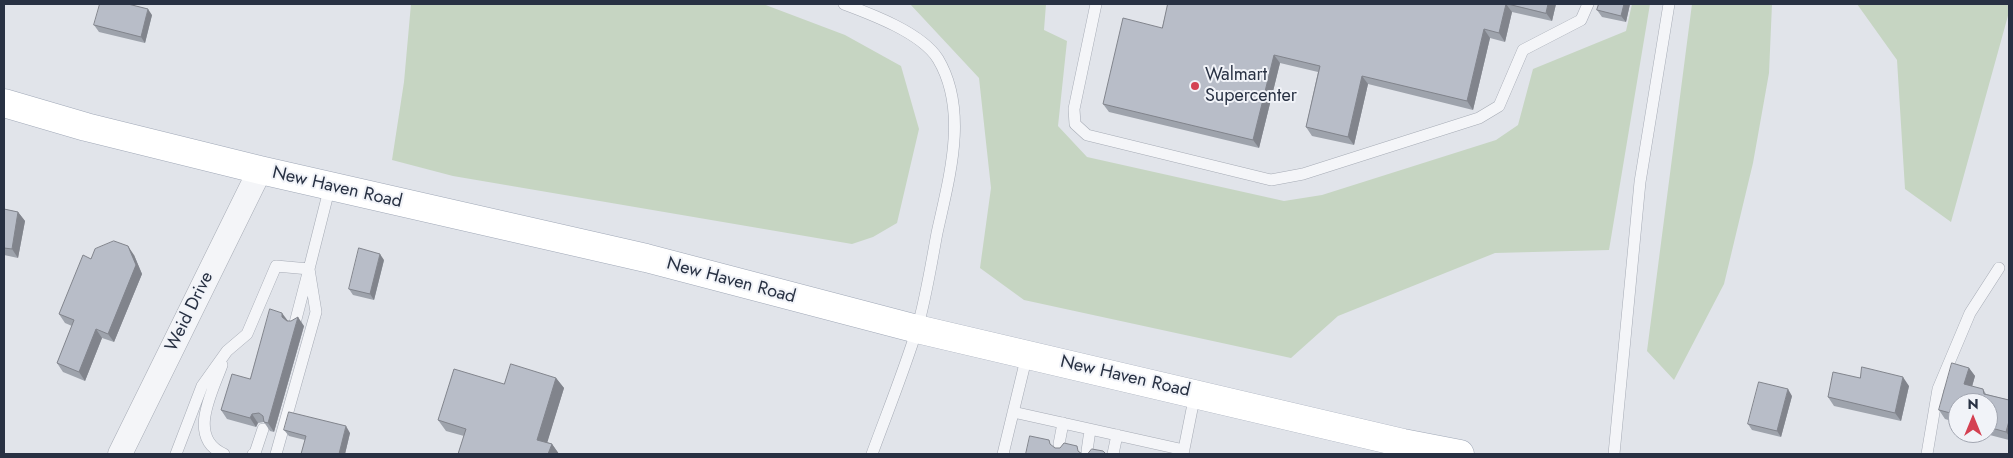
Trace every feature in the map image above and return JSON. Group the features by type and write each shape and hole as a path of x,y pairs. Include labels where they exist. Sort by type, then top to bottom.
{"main road":[{"name":"New Haven Road","path":"4,103 86,127 260,170 646,258 917,329 1403,443 1460,454"}],"street":[{"name":"Weid Drive","path":"120,454 260,170"}],"lane":[{"path":"844,4 882,18 916,38 937,58 949,88 954,123 952,166 917,329 872,454"},
{"path":"1096,4 1074,109 1075,124 1087,135 1271,180 1303,174 1479,118 1499,106 1523,50 1581,20 1588,4"},
{"path":"1614,454 1640,182 1670,4"},
{"path":"295,323 330,186"},
{"path":"176,454 202,386 227,351 246,334 276,266 309,269"},
{"path":"1927,454 1938,389 1970,314 1999,268"},
{"path":"276,454 316,312 309,269"},
{"path":"224,454 216,451 206,439 204,426 211,396 227,351"},
{"path":"1003,454 1027,355"},
{"path":"1013,412 1183,452 1195,394"},
{"path":"1059,444 1063,423"},
{"path":"252,454 255,453 263,429"},
{"path":"1086,450 1090,430"},
{"path":"1113,454 1117,435"},
{"path":"1144,454 1147,442"}],"green space":[{"path":"411,4 763,4 845,35 901,66 919,129 897,223 873,237 852,244 453,176 392,160 404,82"},
{"path":"910,4 1046,4 1044,30 1067,41 1058,126 1087,157 1284,201 1322,195 1496,140 1518,125 1533,69 1626,31 1632,4 1650,4 1609,250 1495,253 1338,316 1291,358 1024,300 980,268 991,188 979,78"},
{"path":"1692,4 1772,4 1769,73 1753,163 1724,284 1674,380 1647,351"},
{"path":"1857,4 2009,4 2009,12 1951,222 1905,189 1897,60"}],"building":[{"path":"100,4 128,4 148,9 141,37 94,25"},
{"name":"Walmart Supercenter","path":"1168,4 1506,4 1499,33 1484,29 1467,101 1362,76 1348,137 1306,127 1320,66 1274,55 1253,140 1103,104 1123,18 1162,28"},
{"path":"1508,4 1548,4 1546,13"},
{"path":"1599,4 1624,4 1621,16 1597,10"},
{"path":"4,209 18,212 12,249 4,248"},
{"path":"114,241 128,246 136,265 108,334 96,329 79,372 57,363 74,320 59,314 83,255 91,259 95,249"},
{"path":"359,248 380,254 370,294 349,289"},
{"path":"270,309 282,313 282,317 287,321 298,317 268,423 264,422 263,416 259,413 252,414 250,418 221,410 232,374 250,379"},
{"path":"1952,363 1969,368 1964,384 1983,389 1984,393 1948,393 1948,412 1939,410"},
{"path":"511,364 556,378 537,440 552,444 548,454 458,454 466,429 438,420 454,369 504,384"},
{"path":"1862,367 1903,377 1895,413 1828,397 1833,372 1860,378"},
{"path":"1759,382 1788,389 1777,431 1748,424"},
{"path":"1998,397 2009,400 2009,421 2006,432 1998,430"},
{"path":"289,412 346,426 339,454 301,454 306,436 284,430"},
{"path":"1030,436 1049,440 1050,444 1055,448 1060,448 1064,443 1077,446 1078,451 1082,454 1026,454"},
{"path":"1092,449 1103,451 1106,454 1088,454"}],"place":[{"name":"Walmart Supercenter","path":"1195,86"}]}
